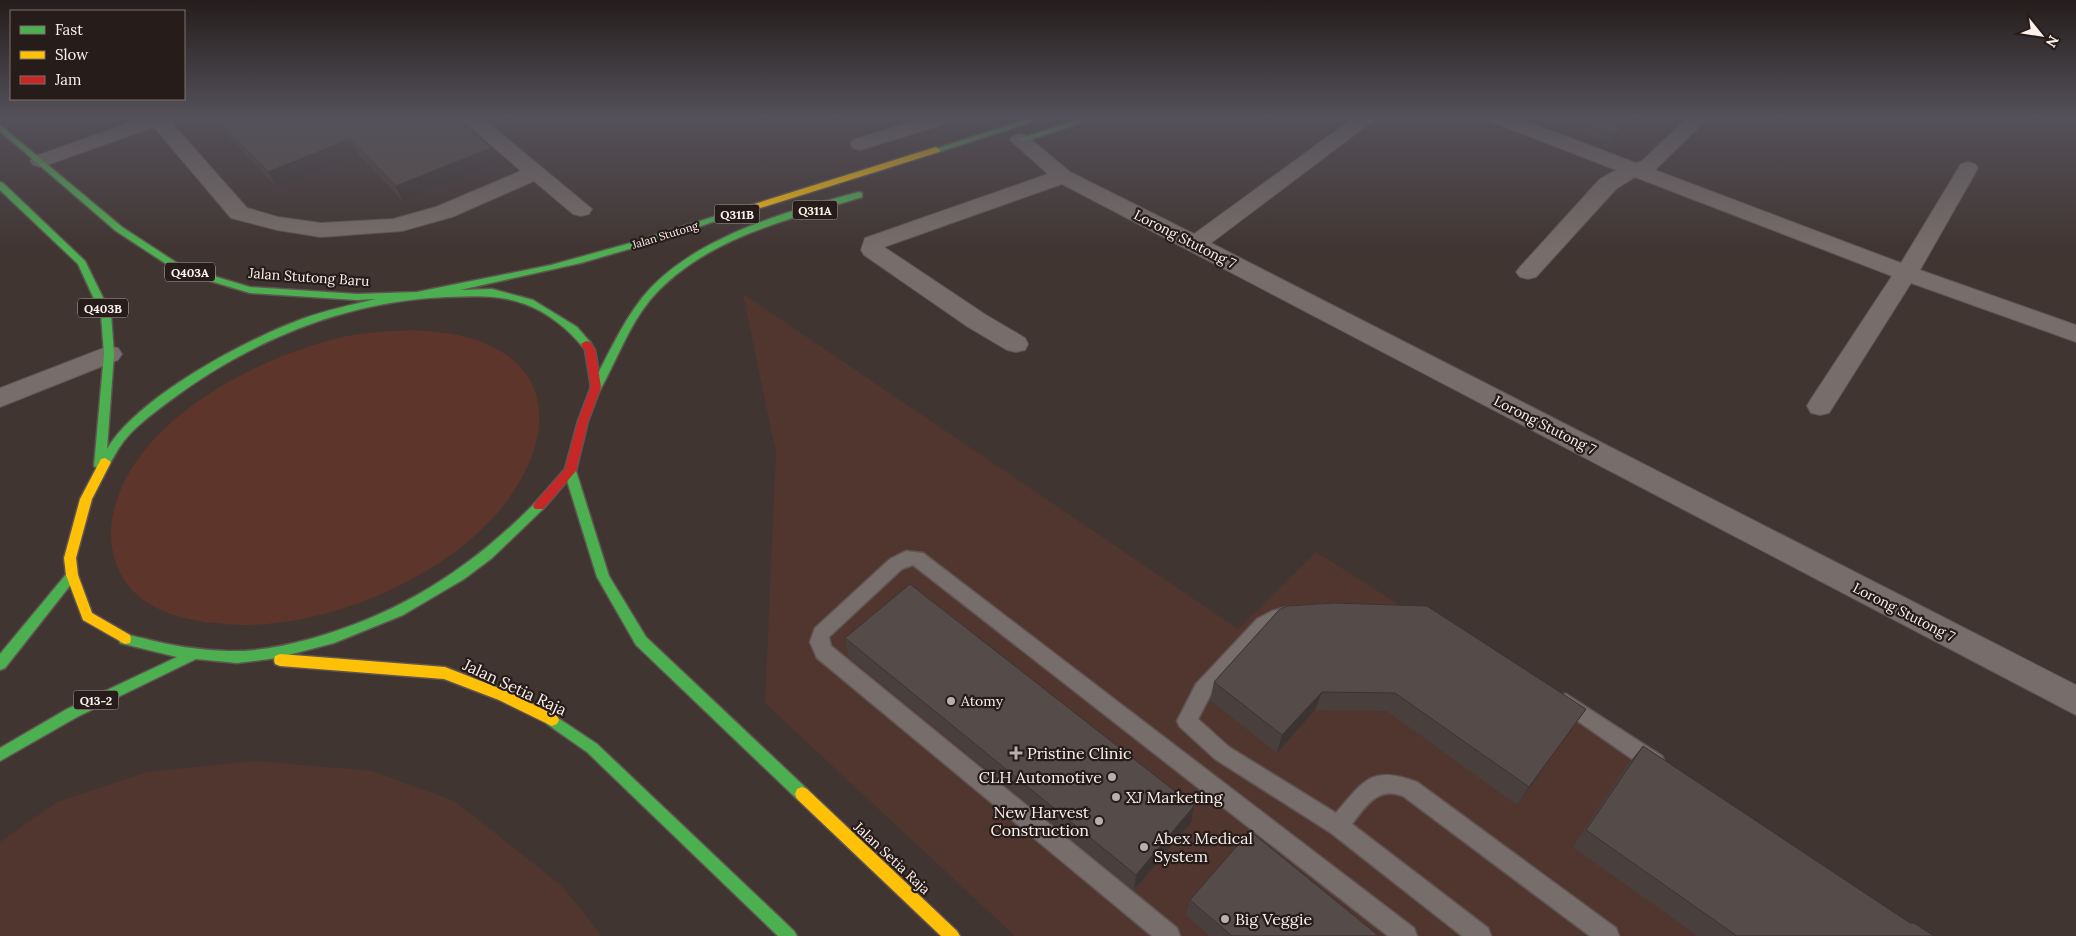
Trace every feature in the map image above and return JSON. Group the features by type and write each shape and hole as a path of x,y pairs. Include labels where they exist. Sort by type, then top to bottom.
{"main road":[{"name":"Jalan Stutong Baru","path":"41,161 119,229 150,252 180,269 250,290 357,297 428,293"},
{"name":"Jalan Stutong","path":"428,293 592,258 903,161"},
{"name":"Q403B","path":"0,185 82,264 106,314 109,354 100,470"},
{"name":"Jalan Stutong","path":"570,472 583,421 596,387 648,298 672,274 713,247 870,191"},
{"path":"570,472 530,516 498,545 464,573 425,599 373,623 324,641 270,654 237,657 197,653 154,648 120,637 87,616 72,575 70,558 86,500 100,470 121,437 152,409 232,355 286,330 330,313 428,293 492,292 530,302 573,329 590,350 596,387"},
{"name":"Jalan Setia Raja","path":"570,472 586,528 604,577 641,641 952,936"},
{"path":"0,664 32,622 72,575"},
{"name":"Q13-2","path":"0,755 52,723 109,693 197,653"},
{"name":"Jalan Setia Raja","path":"237,657 445,673 504,696 557,722 592,748 788,936"}],"street":[{"path":"195,161 225,199 239,213 277,223 322,230 394,226 444,212 536,172"},
{"path":"522,161 581,209"},
{"name":"Lorong Stutong 7","path":"1042,161 1064,176 2076,700"},
{"path":"1195,244 1308,161"},
{"path":"1612,161 1906,273 2076,334"},
{"path":"1528,272 1608,184 1621,176 1649,165 1654,161"},
{"path":"1820,406 1906,273 1968,168"},
{"path":"1016,344 977,321 948,299 915,281 872,250 873,243 1064,176"},
{"path":"0,398 109,354"}],"lane":[{"path":"1164,934 824,652 819,642 820,633 896,564 906,558 917,558 1406,936"},
{"path":"1304,614 1278,616 1263,624 1203,690 1186,721 1222,753 1338,826 1480,936"},
{"path":"1555,694 1669,773"},
{"path":"1338,826 1377,783 1399,784 1410,789 1608,936"}],"shaded area":[{"path":"743,294 1238,629 1316,552 1921,936 1015,936 765,703 776,453"},
{"path":"416,330 466,337 506,355 527,375 537,399 539,425 533,453 521,480 503,506 482,529 425,572 392,589 357,604 321,615 284,622 248,625 193,620 152,606 135,593 122,576 114,556 111,536 113,514 125,480 146,449 172,422 203,398 237,377 273,360 308,347 351,335"},
{"path":"256,761 372,771 454,801 562,886 602,936 0,936 0,842 57,802 147,772"}],"building":[{"path":"257,161 296,161 268,172"},
{"path":"371,161 459,161 396,186"},
{"path":"910,584 1194,806 1136,875 845,638"},
{"path":"1334,603 1427,606 1586,709 1529,787 1395,693 1322,692 1282,735 1214,682 1279,610 1287,606"},
{"path":"1643,746 1910,923 1914,923 1934,936 1737,936 1586,830"},
{"path":"1250,831 1379,936 1232,936 1190,900"}],"traffic: fast":[{"path":"39,161 119,229 180,269 250,290 357,297 492,292 530,302 573,329 586,344"},
{"path":"0,185 82,263 106,314 109,354 100,466"},
{"path":"596,387 639,308 668,277 691,259 717,244 773,221 859,195"},
{"path":"105,462 121,437 163,400 219,363 278,332 306,321 355,307 500,279 578,261 735,213"},
{"path":"570,471 603,577 641,641 802,794"},
{"path":"125,639 180,652 237,657 277,652 334,637 367,626 399,611 460,576 514,531 539,506"},
{"path":"0,664 72,575"},
{"path":"0,755 72,713 197,653"},
{"path":"552,720 592,748 789,936"}],"traffic: slow":[{"path":"735,213 902,161"},
{"path":"105,462 86,499 70,558 72,575 87,616 125,639"},
{"path":"280,660 445,673 504,696 552,720"},
{"path":"802,794 952,936"}],"traffic: jam":[{"path":"539,506 570,471 583,421 596,387 590,350 586,344"}],"place":[{"name":"Atomy","path":"951,701"},
{"name":"Pristine Clinic","path":"1016,753"},
{"name":"CLH Automotive","path":"1112,777"},
{"name":"XJ Marketing","path":"1116,797"},
{"name":"New Harvest Construction","path":"1099,821"},
{"name":"Abex Medical System","path":"1144,847"},
{"name":"Big Veggie","path":"1225,919"}]}
